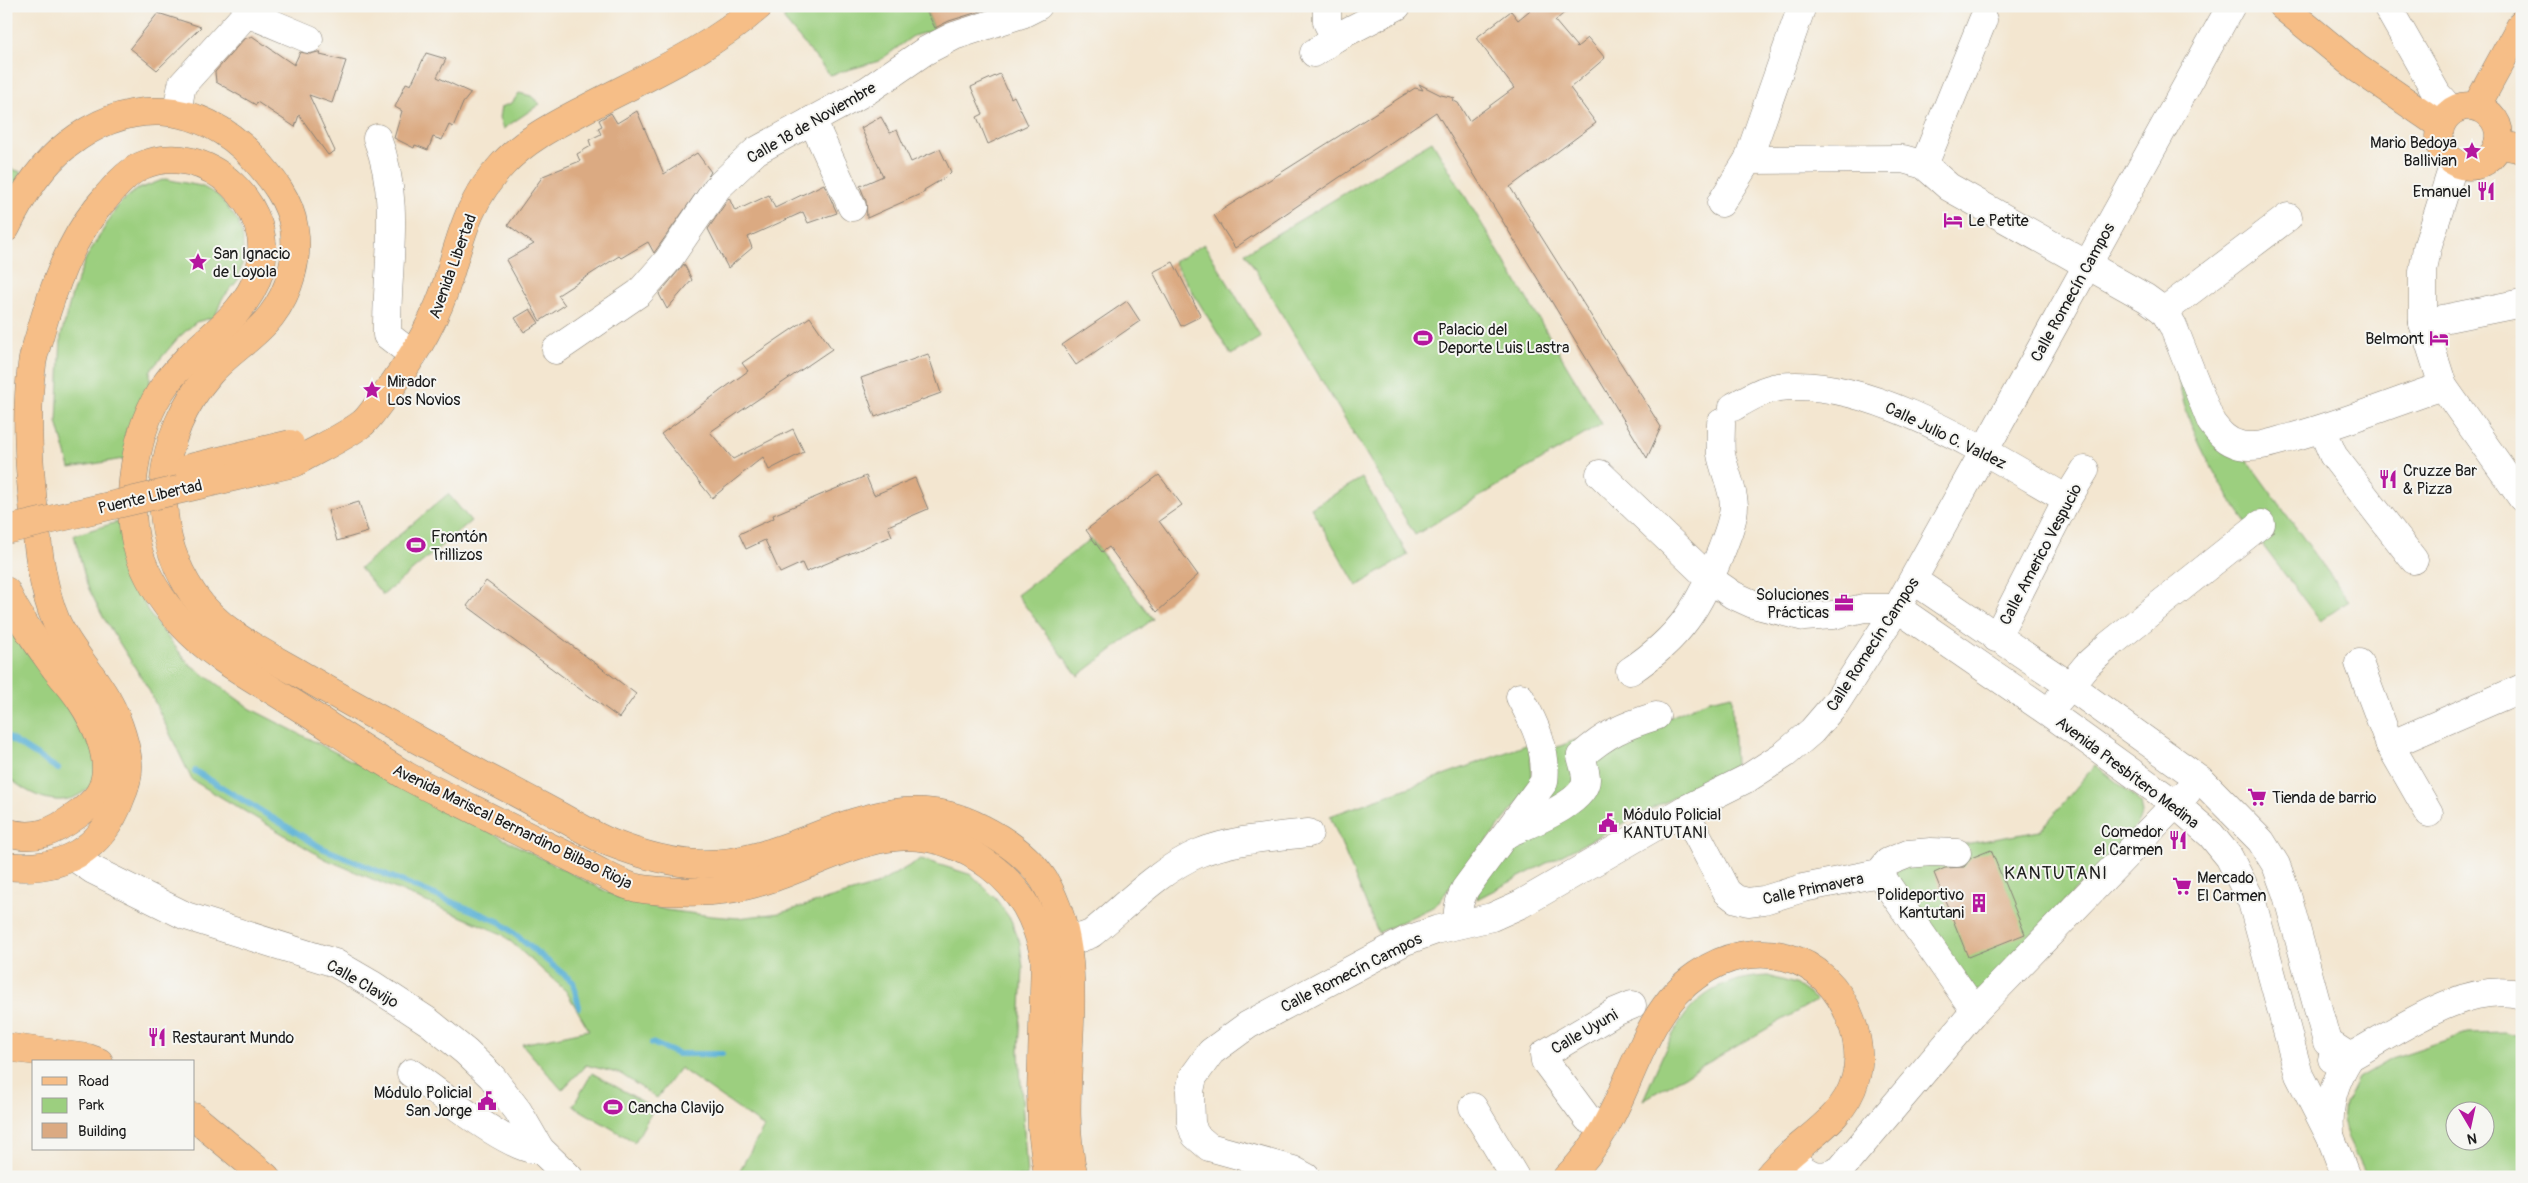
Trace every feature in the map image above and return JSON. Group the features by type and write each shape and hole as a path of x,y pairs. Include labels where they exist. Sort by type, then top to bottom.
{"main road":[{"name":"Avenida Libertad","path":"300,452 346,434 365,422 413,355 436,314 465,222 477,199 502,165 520,147 545,131 687,57 720,36 759,6"},
{"path":"2282,6 2357,68 2456,114 2492,116 2510,146 2481,164 2463,166 2454,163 2447,157 2439,142 2456,114 2522,23"},
{"name":"Avenida Mariscal Bernardino Bilbao Rioja","path":"6,228 39,173 65,146 103,122 137,112 177,111 219,130 246,150 271,177 280,191 288,205 294,229 295,261 288,287 271,316 216,366 201,384 180,419 169,449 162,504 167,538 193,594 215,619 242,640 349,702 607,842 656,858 692,863 747,861 792,847 854,822 885,813 926,810 968,821 1001,838 1031,863 1055,901 1052,934 1045,958 1042,1130 1048,1177"},
{"name":"Avenida Mariscal Bernardino Bilbao Rioja","path":"6,866 49,866 74,857 108,826 125,789 129,767 119,725 104,693 81,664 56,621 46,586 38,547 30,468 32,362 52,292 80,231 110,192 138,167 168,159 200,164 225,178 244,194 258,221 262,244 262,267 254,287 239,310 164,385 144,425 135,463 132,511 138,551 158,593 183,625 215,654 410,777 634,888 722,890 768,880 814,860 883,836 923,837 955,844 981,860 1010,881 1024,902 1052,934 1069,966 1068,1133 1074,1177"},
{"name":"Puente Libertad","path":"6,511 300,452"},
{"name":"Puente Libertad","path":"6,530 300,452"},
{"path":"6,591 14,608 56,670 79,697 93,722 104,750 105,774 99,794 82,811 58,829 34,836 6,832"},
{"path":"58,829 74,857"},
{"path":"1567,1177 1592,1148 1605,1128 1660,1015 1678,991 1696,976 1715,964 1733,957 1753,953 1782,956 1807,965 1833,986 1849,1014 1856,1035 1858,1058 1856,1079 1846,1101 1826,1123 1789,1155 1768,1177"},
{"path":"6,1047 94,1060"},
{"path":"195,1118 266,1177"}],"street":[{"name":"Calle 18 de Noviembre","path":"556,350 639,293 668,260 717,188 738,166 756,151 868,90 938,44 954,36 1022,14 1038,6"},
{"path":"1327,6 1324,46 1397,6"},
{"path":"1721,203 1748,160 1802,6"},
{"name":"Calle Romecín Campos","path":"1306,1177 1293,1170 1209,1147 1195,1134 1191,1122 1190,1091 1193,1077 1211,1052 1248,1025 1392,948 1436,930 1492,917 1521,904 1684,810 1755,773 1785,754 1812,731 1836,703 1897,608 2231,6"},
{"path":"2387,6 2437,94 2456,114"},
{"path":"177,111 182,85 247,13 309,39"},
{"path":"1924,164 1983,20"},
{"path":"812,120 852,207"},
{"path":"377,138 386,164 391,205 392,240 387,335 413,355"},
{"path":"1748,160 1903,159 1924,164 1949,187 2146,298 2164,311 2173,326 2211,422 2219,434 2230,442 2250,446 2322,429 2442,386"},
{"path":"2454,163 2427,248 2423,271 2423,323 2442,386 2520,492"},
{"path":"2164,311 2288,217"},
{"path":"2423,323 2522,303"},
{"name":"Calle Julio C. Valdez","path":"1710,579 1727,536 1734,507 1731,486 1721,454 1727,415 1777,387 1822,388 1882,404 1928,423 1984,451 2067,499"},
{"path":"2322,429 2333,455 2414,560"},
{"name":"Calle Americo Vespucio","path":"1996,638 2067,499 2085,470"},
{"path":"1600,474 1710,579 1733,595 1753,604 1804,617 1833,615 1864,608 1897,608"},
{"path":"2048,712 2087,665 2109,645 2261,524"},
{"path":"1630,671 1664,646 1679,630 1694,609 1710,579"},
{"path":"1913,580 1996,638 2070,686 2201,780 2261,841 2276,865 2294,918 2327,1042 2350,1057"},
{"name":"Avenida Presbítero Medina","path":"1897,608 2048,712 2174,803 2211,835 2229,857 2245,887 2260,927 2299,1075 2331,1138"},
{"path":"2359,663 2390,745 2429,813"},
{"path":"2390,745 2522,688"},
{"path":"1459,924 1457,915 1458,903 1465,889 1544,782 1546,767 1538,731 1520,697"},
{"path":"1503,836 1554,812 1579,796 1587,780 1581,756 1597,742 1620,728 1656,716"},
{"path":"1789,1155 1804,1172 1816,1176 1827,1176 1840,1170 1974,1011 2174,803 2201,780"},
{"name":"Calle Primavera","path":"1684,810 1720,881 1736,899 1748,902 1764,900 1802,888 1879,873 1888,862 1908,854 1931,852 1957,853"},
{"path":"1052,934 1077,938 1091,934 1164,875 1199,853 1244,841 1309,833"},
{"name":"Calle Clavijo","path":"74,857 93,870 186,916 335,963 371,984 429,1022 492,1077 518,1111 540,1149 569,1177"},
{"path":"1879,873 1974,1011"},
{"path":"2260,927 2294,918"},
{"path":"2291,1041 2304,1051 2319,1058 2335,1060 2350,1057 2446,1004 2485,993 2501,991 2522,995"},
{"name":"Calle Uyuni","path":"1605,1128 1588,1119 1544,1058 1544,1054 1615,1012 1632,1006"},
{"path":"2346,1177 2331,1138 2329,1116 2331,1095 2339,1075 2350,1057"},
{"path":"411,1073 488,1128 526,1149 540,1149"},
{"path":"1473,1107 1515,1177"}],"green space":[{"path":"796,6 924,6 935,30 913,36 879,61 830,75 784,20 784,17"},
{"path":"519,93 531,96 540,104 503,129 499,118 501,107 512,103"},
{"name":"Palacio del Deporte Luis Lastra","path":"1432,141 1602,424 1415,535 1245,253"},
{"path":"6,167 21,172 6,203"},
{"path":"165,179 201,186 218,195 238,221 243,238 243,260 238,280 222,299 215,317 196,322 178,338 150,371 150,386 129,458 70,468 57,422 61,336 72,294 86,258 119,204 136,190"},
{"path":"1204,244 1261,337 1231,355 1174,262"},
{"path":"2177,371 2226,452 2247,460 2349,601 2320,621 2254,534 2214,471 2197,439 2185,405"},
{"path":"1362,478 1408,555 1357,586 1311,508"},
{"name":"Frontón Trillizos","path":"448,494 471,521 383,595 360,568"},
{"path":"121,521 124,555 148,612 188,663 251,709 617,897 666,910 738,918 780,913 876,885 921,859 972,875 996,899 1011,920 1020,943 1023,968 1019,1052 1027,1177 736,1177 764,1127 680,1068 657,1098 621,1074 586,1065 562,1090 522,1044 589,1030 566,991 502,934 325,859 192,780 148,688 103,617 87,585 74,535"},
{"path":"1091,539 1153,619 1078,676 1017,595"},
{"path":"6,592 101,741 95,784 83,793 66,800 47,799 38,796 21,787 6,775"},
{"path":"1732,695 1735,766 1477,899 1479,887 1517,839 1611,743 1709,700"},
{"path":"1578,739 1572,747 1579,774 1570,793 1524,821 1550,750"},
{"path":"1529,744 1533,784 1435,906 1378,933 1330,816"},
{"path":"2095,765 2140,803 2142,814 2136,826 1981,990 1975,991 1878,859 2040,831"},
{"path":"1768,976 1795,984 1817,1000 1643,1100 1674,1033 1686,1015 1700,1000 1718,988 1740,980"},
{"path":"2506,1032 2522,1037 2522,1177 2366,1177 2348,1139 2343,1121 2345,1103 2358,1078 2392,1058 2467,1033"},
{"name":"Cancha Clavijo","path":"592,1073 654,1108 635,1142 573,1106"}],"building":[{"path":"924,6 994,7 949,21 935,28"},
{"path":"1535,6 1572,6 1555,21 1577,47 1588,38 1605,58 1570,88 1596,123 1510,187 1661,427 1647,458 1436,112 1235,248 1214,215 1415,88 1423,90 1419,84 1441,95 1455,98 1452,100 1458,103 1469,121 1514,88 1476,38 1511,11 1518,20"},
{"path":"158,13 201,27 157,70 130,48"},
{"path":"252,36 294,65 300,52 310,54 321,52 320,55 346,61 332,103 309,95 335,151 328,155 299,115 295,127 257,102 256,105 216,82 215,72 244,39"},
{"path":"426,53 446,59 437,77 471,93 463,103 453,127 449,125 442,140 433,137 428,150 415,145 414,148 394,138 402,111 395,107 406,83 411,85"},
{"path":"1000,74 1011,98 1014,96 1028,125 988,144 977,117 983,114 971,87"},
{"path":"637,111 664,174 697,153 711,172 654,253 648,242 621,258 619,256 558,295 565,305 540,321 506,260 534,244 508,225 543,176 580,161 577,154 591,146 589,140 601,134 598,128 602,126 599,120 611,113 617,123"},
{"path":"881,117 890,133 897,130 911,162 940,149 951,172 924,190 925,192 867,218 866,201 860,186 883,176 861,128"},
{"path":"824,184 837,213 808,223 803,212 748,237 752,248 728,268 708,229 729,198 735,211 769,195 775,208"},
{"path":"1173,262 1201,316 1181,326 1153,272"},
{"path":"684,264 692,280 667,309 659,294"},
{"path":"1127,301 1140,321 1076,365 1062,345"},
{"path":"530,309 539,323 524,332 515,318"},
{"path":"810,317 832,349 710,432 733,459 793,429 804,452 769,470 763,457 712,498 661,434 748,371 742,363"},
{"path":"928,354 941,393 875,417 861,378"},
{"path":"1159,475 1182,505 1159,521 1198,575 1157,612 1109,547 1102,552 1086,530"},
{"path":"866,476 874,495 915,478 928,509 888,526 892,536 806,572 802,563 780,573 765,540 746,549 739,534 774,518 773,515"},
{"path":"359,502 368,532 337,541 328,511"},
{"path":"486,581 636,694 619,718 467,606"},
{"name":"Polideportivo Kantutani","path":"1991,850 2025,934 1968,957 1934,873 1945,868 1964,867 1971,858"}],"waterway":[{"path":"6,736 58,769"},
{"path":"195,771 322,848 500,922 573,982 579,1007"},
{"path":"652,1043 678,1054 722,1054"}],"place":[{"name":"Mario Bedoya Ballivian","path":"2472,151"},
{"name":"Emanuel","path":"2486,191"},
{"name":"Le Petite","path":"1953,220"},
{"name":"San Ignacio de Loyola","path":"198,262"},
{"name":"Palacio del Deporte Luis Lastra","path":"1423,338"},
{"name":"Belmont","path":"2439,338"},
{"name":"Mirador Los Novios","path":"372,390"},
{"name":"Cruzze Bar & Pizza","path":"2388,479"},
{"name":"Frontón Trillizos","path":"416,545"},
{"name":"Soluciones Prácticas","path":"1844,603"},
{"name":"Tienda de barrio","path":"2257,797"},
{"name":"Módulo Policial KANTUTANI","path":"1608,823"},
{"name":"Comedor el Carmen","path":"2178,840"},
{"name":"Mercado El Carmen","path":"2182,886"},
{"name":"Polideportivo Kantutani","path":"1979,903"},
{"name":"Restaurant Mundo","path":"157,1037"},
{"name":"Módulo Policial San Jorge","path":"487,1101"},
{"name":"Cancha Clavijo","path":"613,1107"}],"district":[{"name":"KANTUTANI","path":"2056,873"}]}
